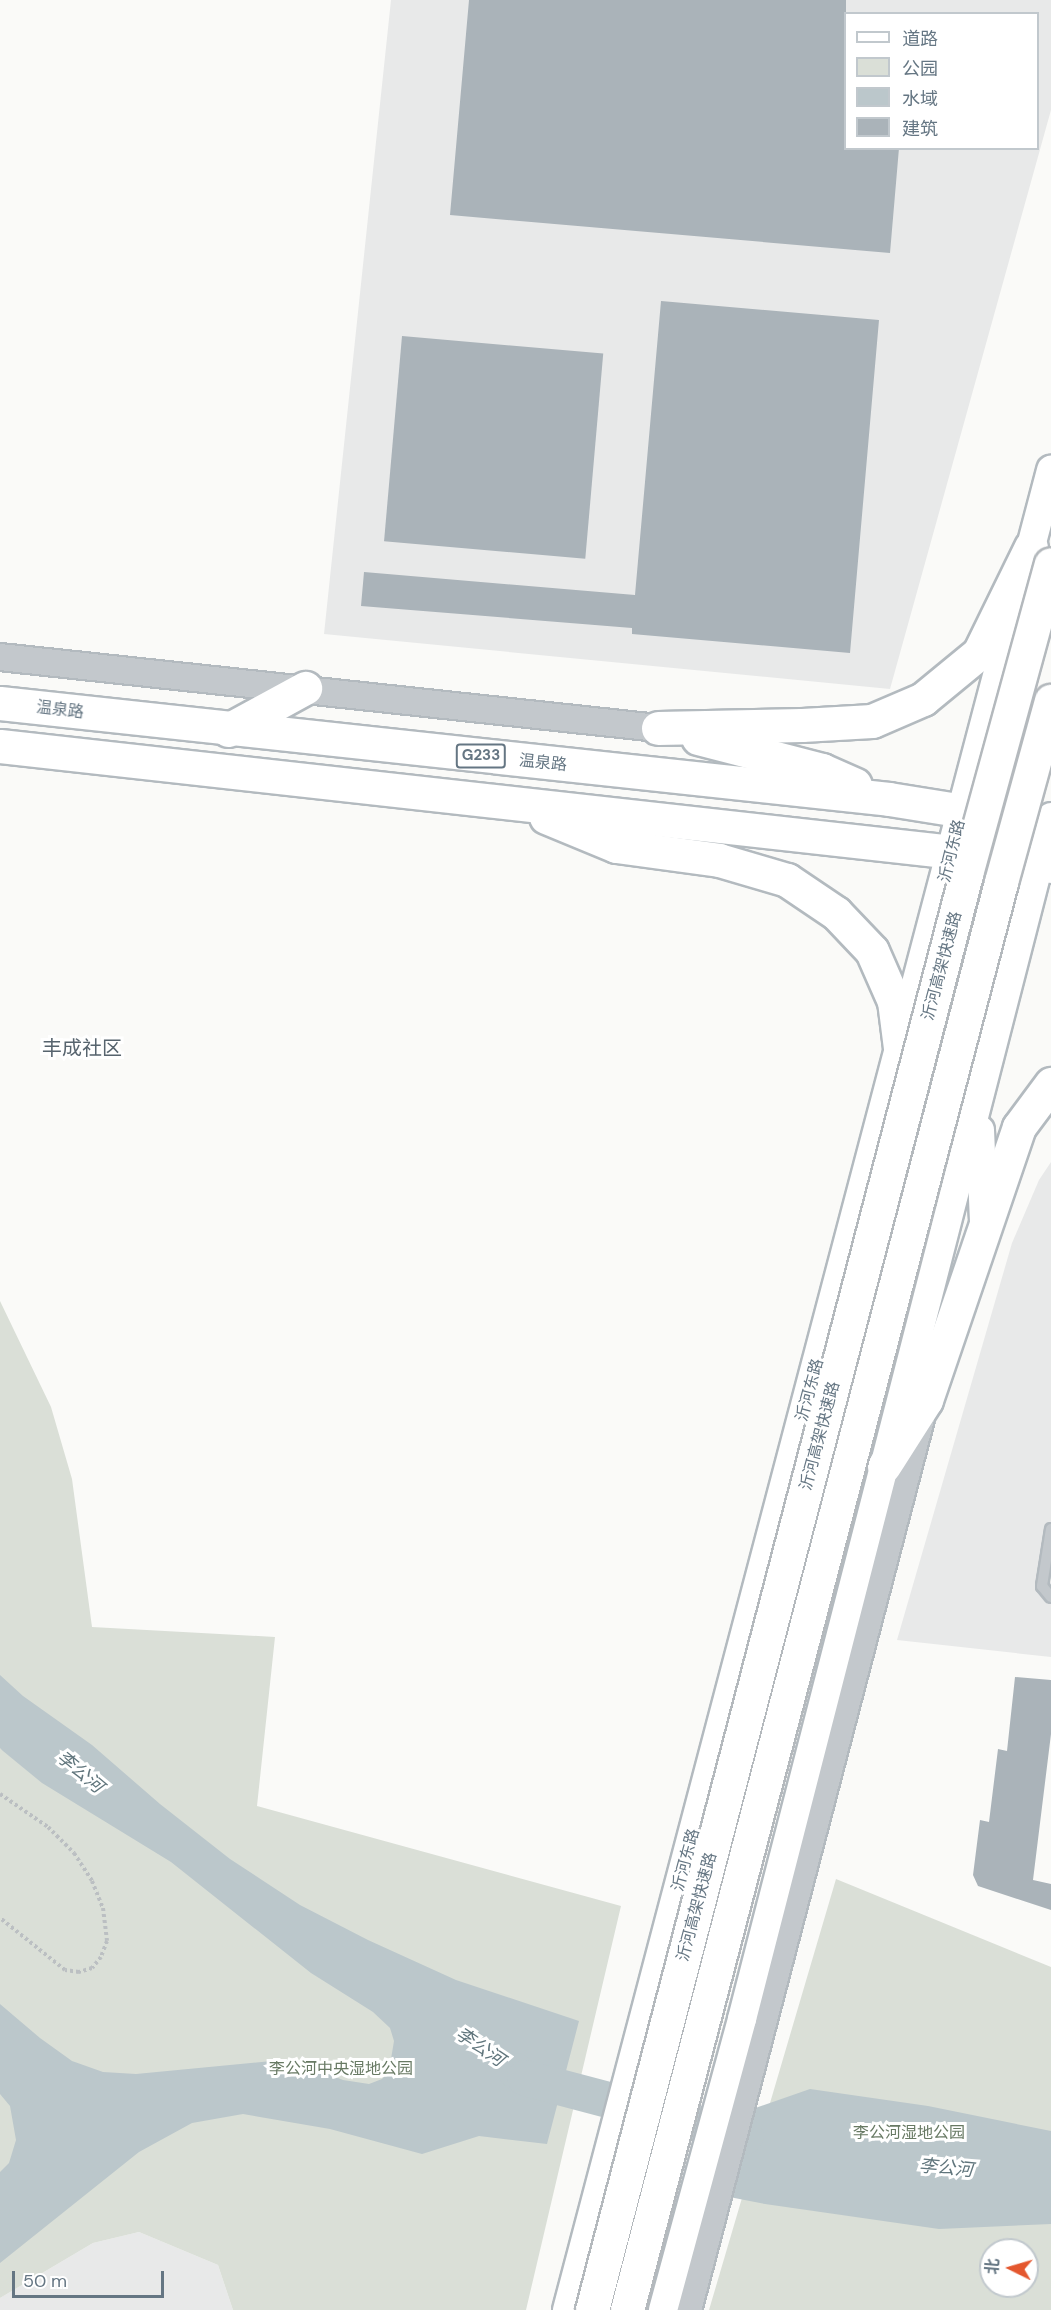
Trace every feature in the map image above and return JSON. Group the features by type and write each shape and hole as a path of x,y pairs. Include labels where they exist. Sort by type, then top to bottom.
{"highway":[{"path":"658,728 872,721 923,699 979,652 1041,556"},
{"name":"沂河高架快速路","path":"592,2310 966,874 1041,556"},
{"path":"228,730 305,688"},
{"name":"沂河高架快速路","path":"627,2310 1001,882 1051,701"},
{"name":"温泉路","path":"0,703 228,730 889,799 1050,822"},
{"path":"658,728 822,770 889,799"},
{"path":"0,747 952,852 1045,865"},
{"path":"512,803 616,846 719,860 787,880 836,914 872,951 894,1001 900,1048"},
{"path":"719,860 799,835"},
{"path":"884,1466 926,1400 1019,1127 1051,1084"}],"main road":[{"name":"沂河东路","path":"567,2310 962,811 1041,556 1051,470"},
{"path":"663,2310 694,2239 754,2017 884,1466 978,1100 1045,865 1050,822"},
{"path":"978,1100 984,1229"}],"street":[{"path":"0,657 305,688 658,728"},
{"path":"754,2017 926,1400"},
{"path":"688,2310 694,2239"}],"lane":[{"path":"1051,1529 1041,1586 1051,1597"}],"path":[{"path":"0,1794 48,1827 74,1853 92,1881 103,1908 106,1941 101,1957 92,1968 78,1972 65,1970 0,1918"}],"shaded area":[{"path":"391,0 1051,0 1051,110 890,689 324,634"},
{"path":"1051,1162 1051,1657 897,1640 1012,1243 1039,1180"},
{"path":"139,2232 218,2265 233,2310 0,2310 0,2298 93,2243"}],"green space":[{"name":"李公河中央湿地公园","path":"0,1301 51,1407 72,1479 92,1627 275,1637 257,1806 621,1906 526,2310 233,2310 218,2265 139,2232 93,2243 0,2298"},
{"name":"李公河湿地公园","path":"836,1879 1051,1967 1051,2310 709,2310"}],"water":[{"path":"0,1675 23,1696 92,1745 160,1804 230,1859 300,1905 368,1940 456,1980 579,2021 547,2144 479,2136 422,2154 330,2129 243,2114 192,2123 139,2152 0,2263 0,2172 9,2163 16,2140 10,2106 0,2094 0,2004 40,2038 72,2061 103,2072 136,2074 282,2060 296,2061 343,2080 369,2084 382,2079 389,2071 394,2041 390,2028 373,2012 311,1973 171,1862 42,1783 3,1751 0,1748"},
{"path":"810,2089 928,2106 1051,2131 1051,2224 939,2229 765,2204 714,2194 738,2114"}],"building":[{"path":"469,0 846,0 846,12 844,12 844,150 899,150 890,253 450,215"},
{"path":"661,301 879,320 850,653 632,634 632,628 361,606 364,572 635,595"},
{"path":"402,336 603,354 585,559 384,541"},
{"path":"1015,1677 1051,1680 1051,1734 1033,1880 1051,1884 1051,1910 978,1886 973,1875 980,1820 989,1822 998,1749 1007,1751"}],"waterway":[{"name":"李公河","path":"516,2071 525,2078 745,2136"}],"district":[{"name":"丰成社区","path":"82,1048"}]}
